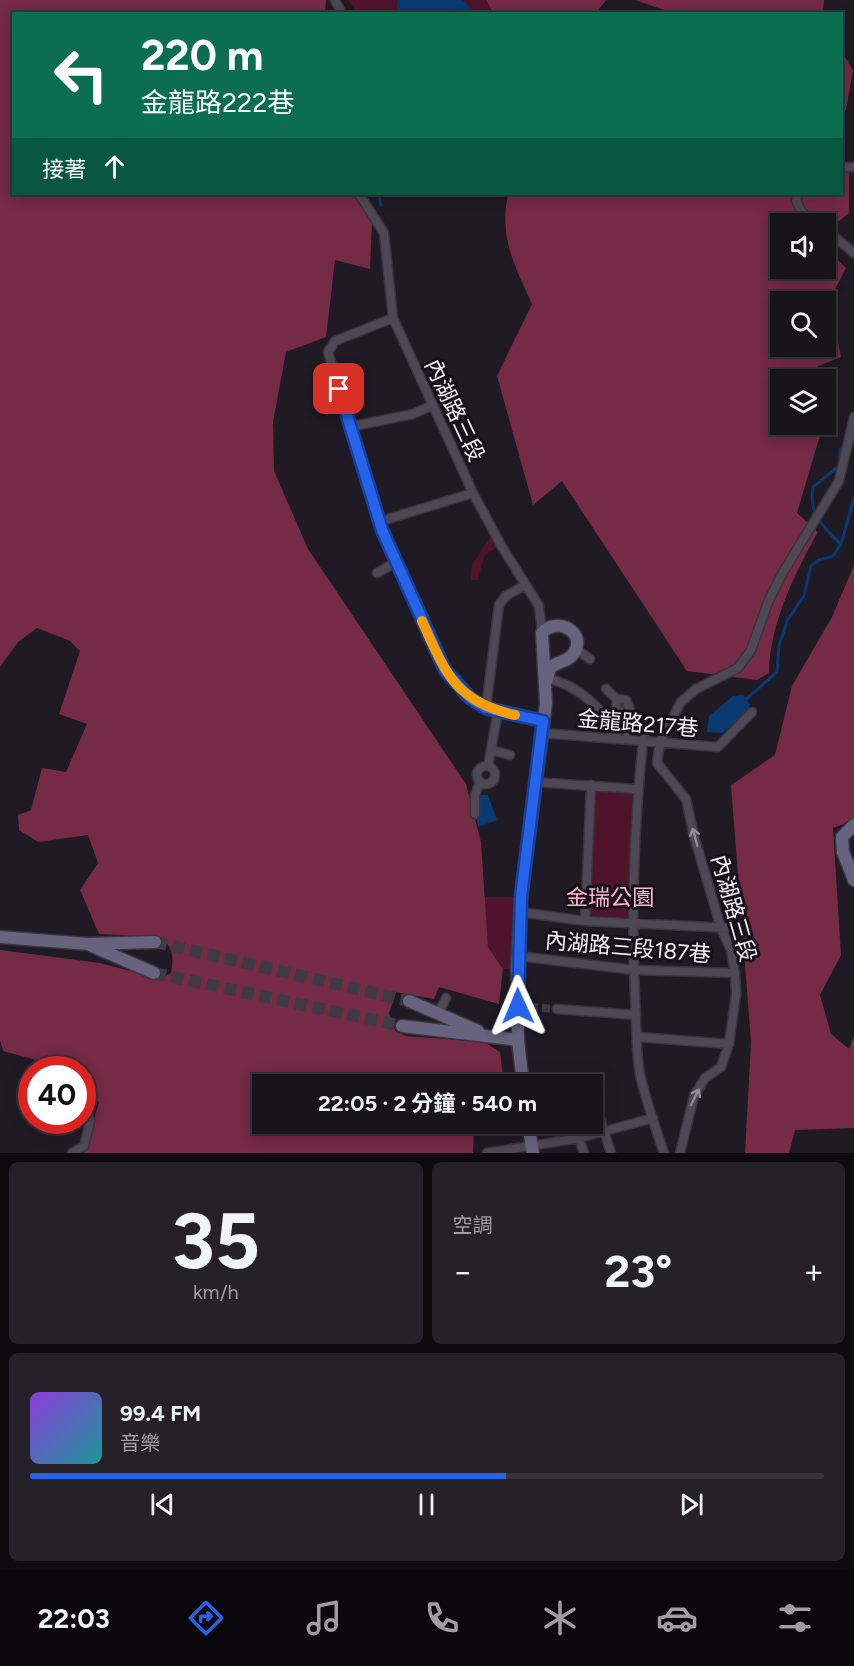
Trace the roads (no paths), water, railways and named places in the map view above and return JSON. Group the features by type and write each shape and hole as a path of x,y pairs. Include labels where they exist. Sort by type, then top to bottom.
{"street":[{"name":"內湖路三段","path":"360,195 384,233 393,318 473,493 539,606 542,633"},
{"path":"798,195 796,200 802,213"},
{"path":"836,238 854,253"},
{"path":"393,318 335,341 328,352 378,522 445,670 470,698 486,708 500,604 506,596 525,585"},
{"path":"350,427 412,414 433,405"},
{"path":"641,761 657,763 660,742 681,702 696,689 738,668 751,651 768,602 838,481 854,417"},
{"path":"378,522 473,493"},
{"path":"377,573 396,562"},
{"path":"522,1074 518,1040 520,912 547,679 550,668 570,658 576,649 574,634 565,626 552,626 542,633 547,679"},
{"path":"576,649 590,659"},
{"path":"547,679 560,683 598,707 606,715 618,739"},
{"path":"606,689 617,699 626,700 629,705 630,709 625,714 628,739"},
{"name":"金龍路217巷","path":"486,708 543,727 618,739 644,737 660,742 718,747 752,712"},
{"path":"475,814 475,795 480,782 486,784 493,780 494,772 488,766 498,711"},
{"path":"644,737 637,789 633,924 636,1015 641,1077 664,1153"},
{"path":"491,750 510,755"},
{"name":"內湖路三段","path":"657,763 686,799 721,928 731,950 735,973 736,994 729,1044 720,1066 705,1078 694,1096 680,1153"},
{"path":"534,782 637,789"},
{"path":"585,921 591,785"},
{"path":"854,825 842,837 843,852 854,880"},
{"path":"520,912 585,921 731,928"},
{"path":"0,937 88,944 149,942 136,958 140,968"},
{"path":"88,944 154,973"},
{"name":"內湖路三段187巷","path":"518,956 634,970 735,973"},
{"path":"430,1031 426,1022 437,1012 446,998"},
{"path":"485,1034 412,1002 416,1021 406,1027 430,1031 485,1034 518,1040"},
{"path":"557,1009 636,1015"},
{"path":"638,1037 729,1044"},
{"path":"487,1153 533,1150 652,1118"},
{"path":"603,1128 611,1153"},
{"path":"72,1153 84,1146 87,1134"},
{"path":"530,1134 533,1150"},
{"path":"578,1134 584,1153"}],"water":[{"path":"398,0 462,0 475,12 396,12"},
{"path":"743,695 750,704 748,712 722,733 707,732 709,716 733,696"},
{"path":"478,795 488,795 497,820 478,827 476,816"}],"waterway":[{"path":"379,195 381,205"},
{"path":"840,449 840,459"},
{"path":"839,466 813,487 812,497 818,518 840,544"},
{"path":"744,701 777,672 779,646 787,621 804,596 811,566 819,560 833,556 841,544 854,498"}],"tunnel":[{"path":"155,942 409,1001"},
{"path":"154,973 402,1026"},
{"path":"518,1006 557,1009"}],"park label":[{"name":"金瑞公園","path":"610,897"}]}
